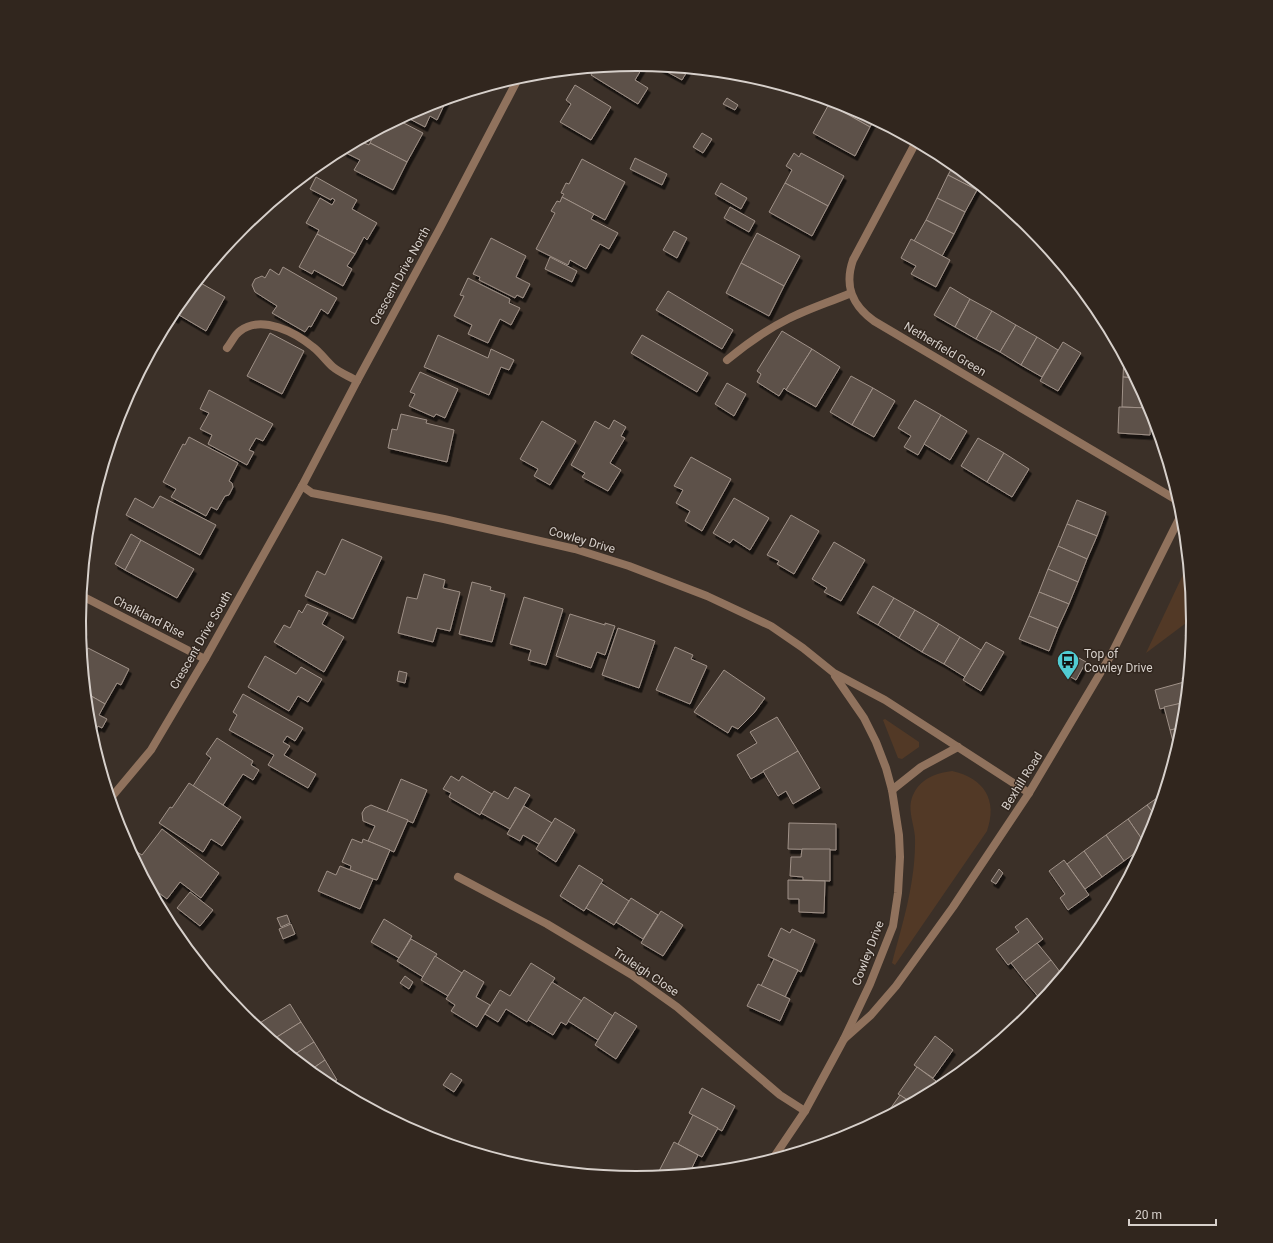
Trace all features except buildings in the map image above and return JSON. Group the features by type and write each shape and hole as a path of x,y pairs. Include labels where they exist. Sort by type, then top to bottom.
{"street":[{"name":"Crescent Drive North","path":"302,486 516,85"},
{"name":"Netherfield Green","path":"914,146 853,260 850,269 849,285 851,293 860,309 874,321 1172,497"},
{"path":"727,360 754,338 776,325 789,318 851,293"},
{"path":"228,348 240,331 246,328 264,324 278,327 302,339 320,353 334,368 357,381"},
{"name":"Crescent Drive South","path":"114,794 151,750 205,660 302,486"},
{"name":"Cowley Drive","path":"302,486 312,493 444,519 575,549 629,566 707,596 771,626 803,648 834,673 885,700 1029,794"},
{"name":"Bexhill Road","path":"844,1039 871,1015 896,986 953,907 1029,794 1111,655 1177,522"},
{"name":"Chalkland Rise","path":"87,598 205,660"},
{"name":"Cowley Drive","path":"776,1154 804,1111 844,1039 870,984 893,926 898,893 900,857 896,812 892,790 879,750 864,718 834,673"},
{"path":"892,790 921,767 958,747"},
{"name":"Truleigh Close","path":"458,877 540,920 632,975 677,1007 780,1095 804,1111"}],"shaded area":[{"path":"1184,572 1187,622 1146,653"},
{"path":"885,719 919,742 919,747 902,759 898,758 883,720"},
{"path":"952,771 973,779 986,792 991,810 987,831 895,965 892,963 908,901 915,853 915,837 911,810 912,799 917,788 925,780 940,773"}],"place":[{"name":"Top of Cowley Drive","path":"1068,680"}]}
